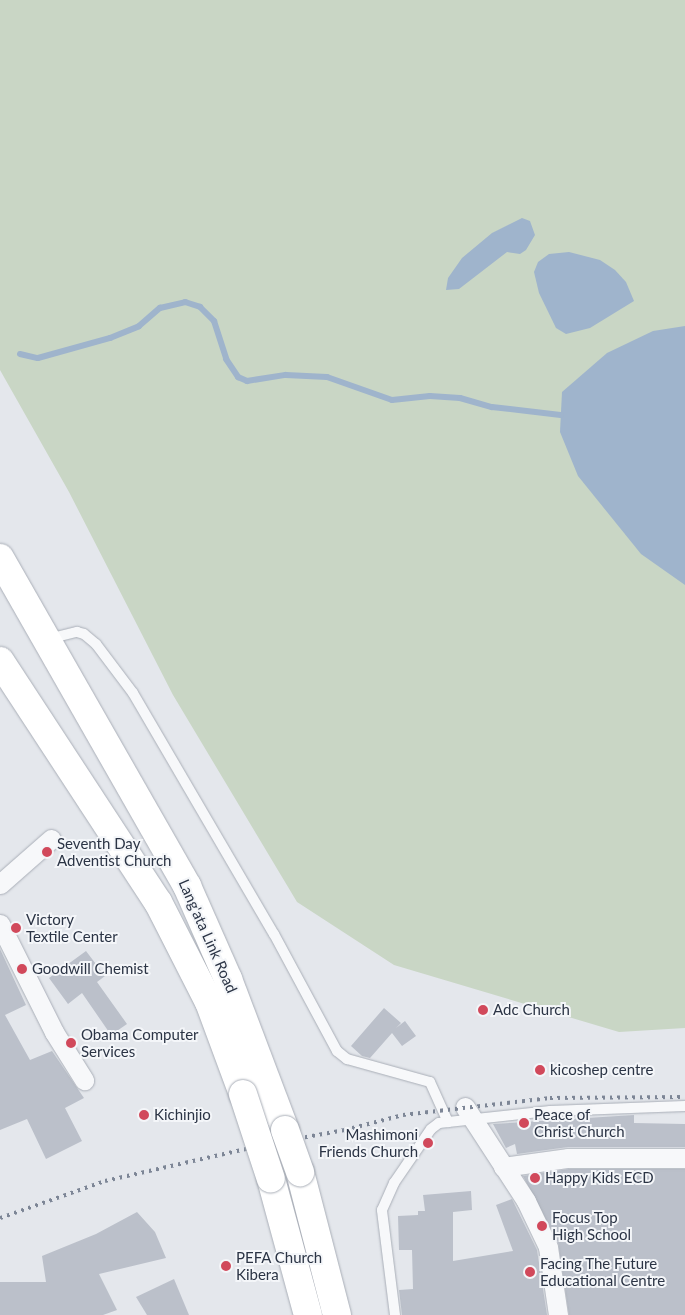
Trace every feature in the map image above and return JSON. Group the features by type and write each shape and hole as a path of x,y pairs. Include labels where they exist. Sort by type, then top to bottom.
{"main road":[{"name":"Lang'ata Link Road","path":"0,558 186,886 228,979 300,1172 338,1315"},
{"name":"Lang'ata Link Road","path":"0,661 158,902 209,1002 243,1094 271,1179 307,1307"}],"street":[{"path":"0,884 51,838"},
{"path":"0,924 54,1032 84,1080"},
{"path":"470,1114 526,1201 548,1247 558,1315"},
{"path":"503,1167 568,1158 685,1158"}],"lane":[{"path":"48,640 77,632 84,634 96,644 133,693 274,934 337,1051 347,1059 430,1082 448,1122"},
{"path":"395,1315 382,1210 394,1183 431,1129 438,1123 448,1122 470,1114 685,1106"}],"green space":[{"path":"0,0 685,0 685,1028 619,1032 394,965 297,902 173,695 69,492 0,370"}],"water":[{"path":"522,218 530,221 535,235 526,250 520,254 507,252 459,289 446,290 448,278 462,258 492,233"},
{"path":"569,252 600,260 615,270 626,282 634,301 590,328 566,334 556,328 539,293 534,272 538,262 549,254"},
{"path":"685,326 685,585 641,554 578,476 560,432 562,392 607,353 653,331"}],"building":[{"path":"0,949 26,1005 5,1015 30,1060 52,1051 84,1098 65,1108 82,1141 46,1159 27,1119 0,1130"},
{"path":"86,951 105,976 97,982 127,1024 111,1035 82,993 68,1004 49,978"},
{"path":"384,1008 401,1023 396,1028 405,1021 416,1036 402,1046 392,1033 370,1058 362,1056 351,1046"},
{"path":"634,1115 634,1123 685,1124 685,1147 568,1147 517,1154 515,1144 506,1148 493,1124"},
{"path":"569,1169 685,1169 685,1315 569,1315 558,1242 523,1176"},
{"path":"471,1191 472,1210 453,1212 453,1261 513,1251 496,1205 512,1199 537,1250 547,1315 402,1315 399,1290 413,1289 412,1250 399,1250 398,1216 418,1215 418,1211 425,1211 423,1195"},
{"path":"137,1212 155,1232 166,1258 99,1274 117,1310 103,1315 0,1315 0,1282 46,1282 42,1256 96,1234"},
{"path":"174,1279 189,1315 147,1315 136,1297"}],"waterway":[{"path":"20,354 38,358 110,338 139,326 160,308 185,302 200,307 214,321 226,359 238,377 247,381 286,375 327,377 392,400 430,396 460,398 492,407 561,415"}],"railway":[{"path":"0,1218 105,1181 268,1144 345,1130 403,1115 550,1098 685,1097"}],"place":[{"name":"Seventh Day Adventist Church","path":"47,852"},
{"name":"Victory Textile Center","path":"16,928"},
{"name":"Goodwill Chemist","path":"22,969"},
{"name":"Adc Church","path":"483,1010"},
{"name":"Obama Computer Services","path":"71,1043"},
{"name":"kicoshep centre","path":"540,1070"},
{"name":"Kichinjio","path":"144,1115"},
{"name":"Peace of Christ Church","path":"524,1123"},
{"name":"Mashimoni Friends Church","path":"428,1143"},
{"name":"Happy Kids ECD","path":"535,1178"},
{"name":"Focus Top High School","path":"542,1226"},
{"name":"PEFA Church Kibera","path":"226,1266"},
{"name":"Facing The Future Educational Centre","path":"530,1272"}]}
